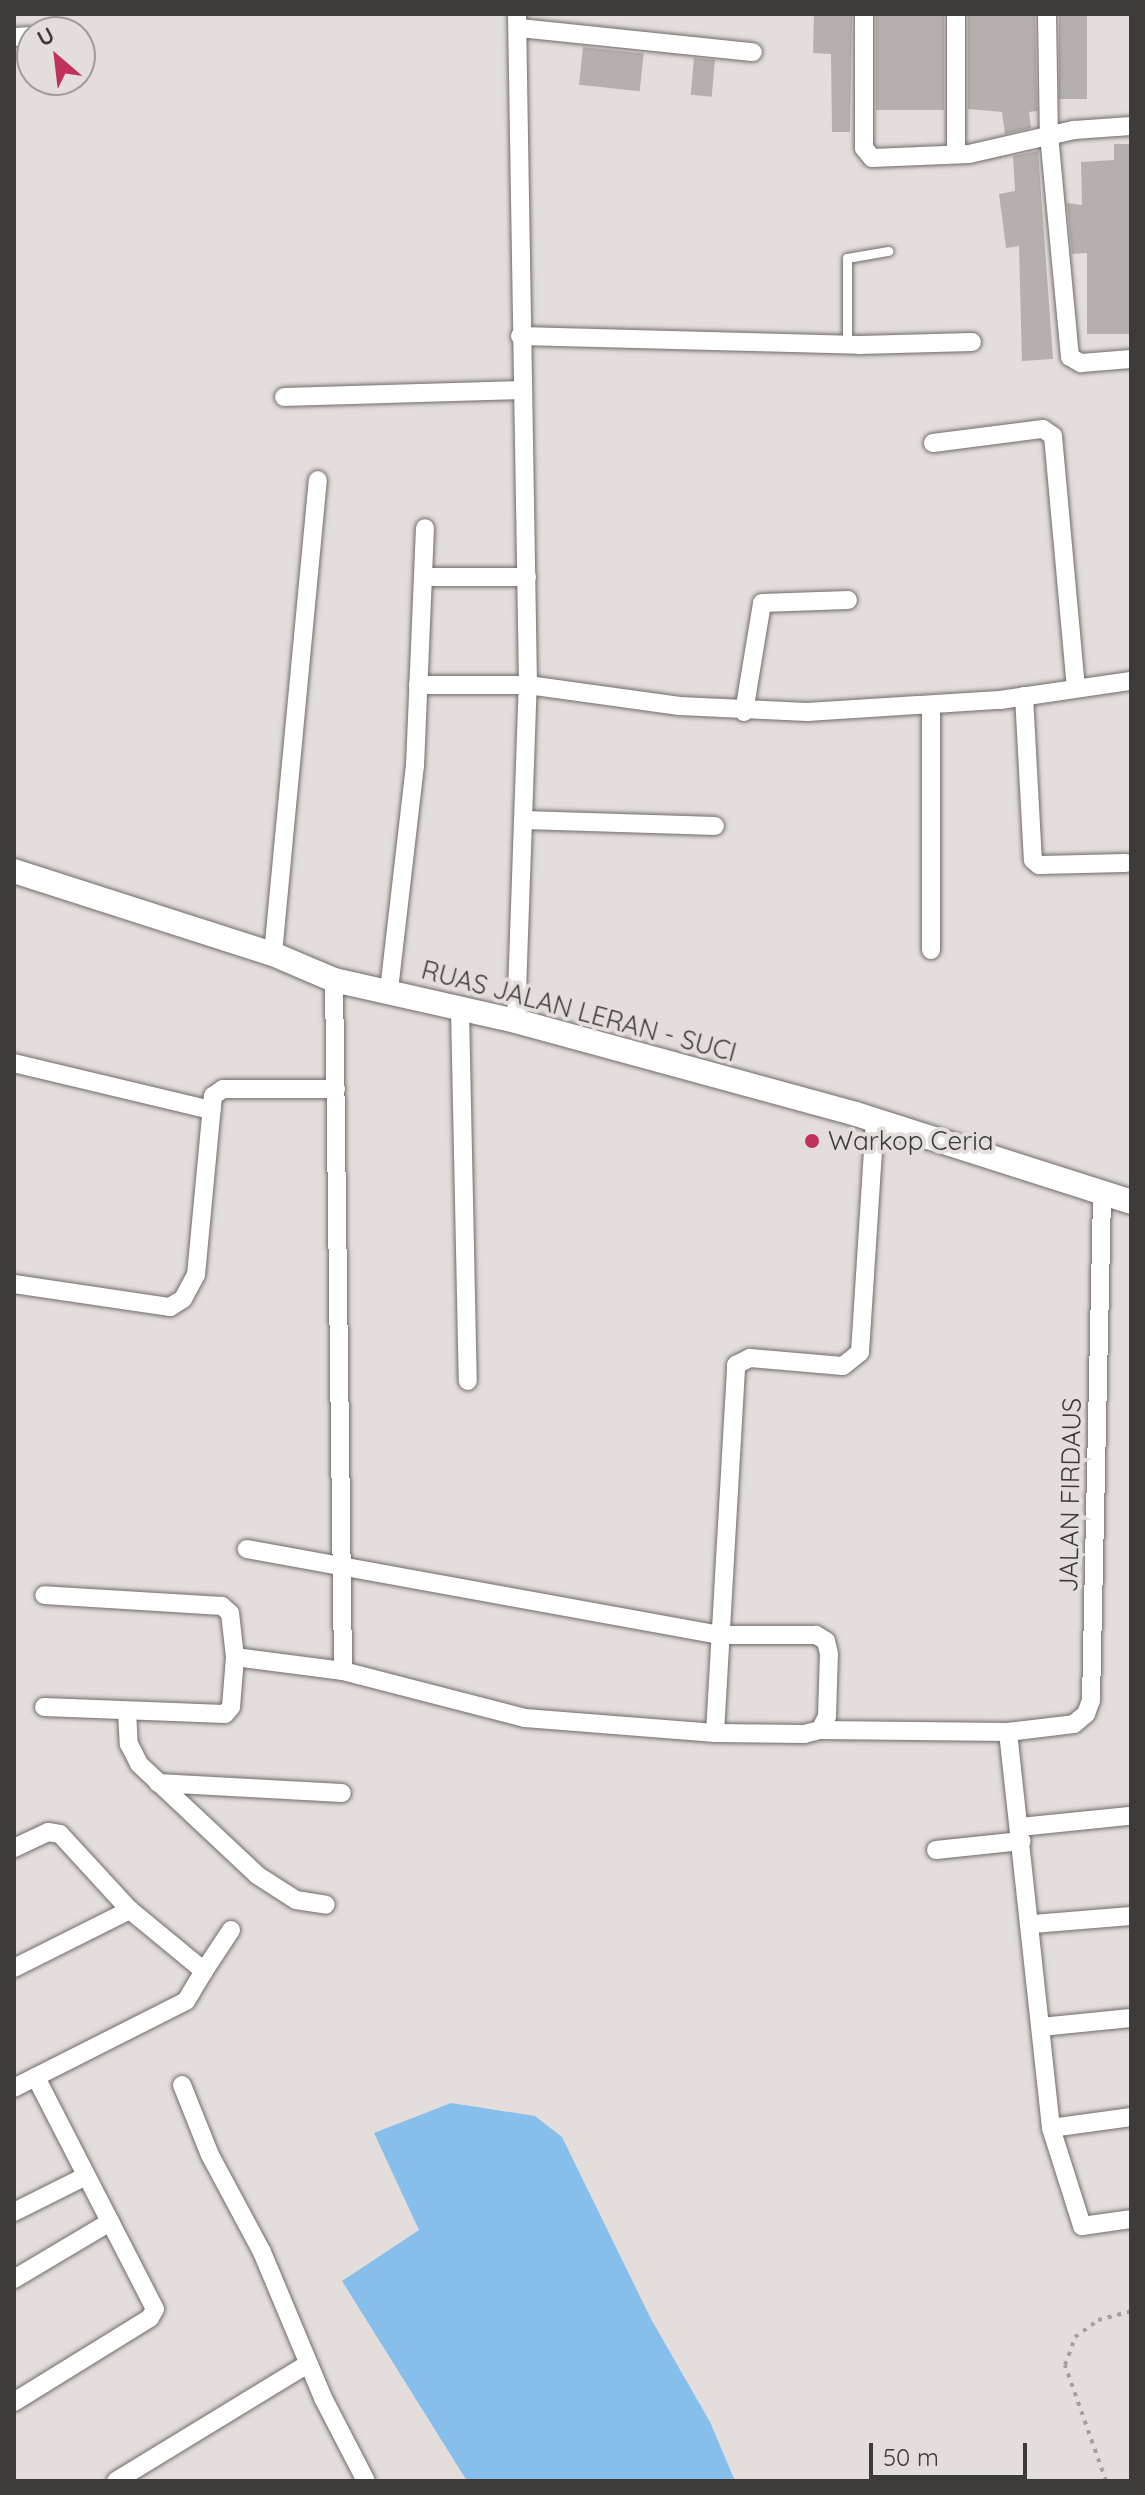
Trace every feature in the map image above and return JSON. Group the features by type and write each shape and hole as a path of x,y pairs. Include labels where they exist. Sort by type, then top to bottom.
{"main road":[{"name":"RUAS JALAN LERAN - SUCI","path":"14,871 273,954 334,980 516,1021 875,1120 1131,1202"}],"street":[{"path":"864,14 867,154 956,154 1049,135 1131,126"},
{"path":"956,14 956,154"},
{"path":"1047,14 1049,135 1070,357 1081,363 1131,359"},
{"path":"516,1021 528,685 520,336 518,21 753,52"},
{"path":"520,336 972,342"},
{"path":"284,397 522,390"},
{"path":"933,443 1043,429 1053,436 1076,687"},
{"path":"273,954 318,480"},
{"path":"389,990 415,766 425,528"},
{"path":"423,577 527,577"},
{"path":"744,712 762,603 848,600"},
{"path":"418,685 528,685 744,712 931,705 1131,681"},
{"path":"1024,696 1033,860 1039,865 1126,863"},
{"path":"931,705 931,950"},
{"path":"525,820 715,826"},
{"path":"334,980 343,1671"},
{"path":"460,1010 468,1381"},
{"path":"14,1063 211,1110"},
{"path":"14,1284 170,1307 183,1299 196,1275 213,1096 223,1089 336,1089"},
{"path":"715,1733 736,1365 750,1358 843,1366 860,1352 875,1120"},
{"name":"JALAN FIRDAUS","path":"235,1657 343,1671 525,1718 715,1733 820,1730 1008,1732 1074,1724 1082,1720 1091,1700 1102,1194"},
{"path":"247,1549 720,1635 816,1635 826,1641 827,1716 820,1730"},
{"path":"44,1595 222,1606 230,1613 235,1657 231,1707 225,1714 44,1707"},
{"path":"127,1711 129,1744 139,1764 158,1783 257,1875 296,1900 326,1905"},
{"path":"1008,1732 1033,1924 1051,2128 1082,2226 1131,2219"},
{"path":"158,1783 342,1793"},
{"path":"936,1850 1129,1816"},
{"path":"14,1848 48,1832 60,1834 130,1910 204,1971"},
{"path":"14,1968 130,1910"},
{"path":"1033,1924 1131,1916"},
{"path":"14,2088 186,2001 231,1930"},
{"path":"1041,2027 1131,2018"},
{"path":"14,2402 150,2318 154,2300 110,2222 36,2077"},
{"path":"182,2085 210,2155 262,2252 308,2364 361,2479"},
{"path":"1051,2128 1131,2117"},
{"path":"14,2212 86,2176"},
{"path":"14,2279 110,2222"},
{"path":"116,2481 308,2364"}],"lane":[{"path":"847,342 847,258 888,251"}],"path":[{"path":"1106,2481 1065,2365 1075,2337 1098,2320 1131,2311"}],"water":[{"path":"451,2103 535,2116 562,2137 651,2319 710,2422 735,2481 467,2481 342,2281 419,2230 374,2133"}],"building":[{"path":"814,14 852,14 850,132 832,132 831,54 813,53"},
{"path":"876,14 944,14 944,110 876,110"},
{"path":"968,14 1035,14 1037,111 1029,112 1031,128 1005,134 1002,112 968,109"},
{"path":"1059,14 1087,14 1087,99 1059,99"},
{"path":"583,47 644,53 640,91 579,85"},
{"path":"694,58 715,60 712,97 691,95"},
{"path":"1114,144 1131,144 1131,334 1087,334 1087,253 1072,254 1067,203 1082,205 1081,162 1114,160"},
{"path":"1038,151 1053,359 1022,361 1019,246 1006,248 999,194 1015,191 1013,156"}],"place":[{"name":"Warkop Ceria","path":"812,1141"}]}
